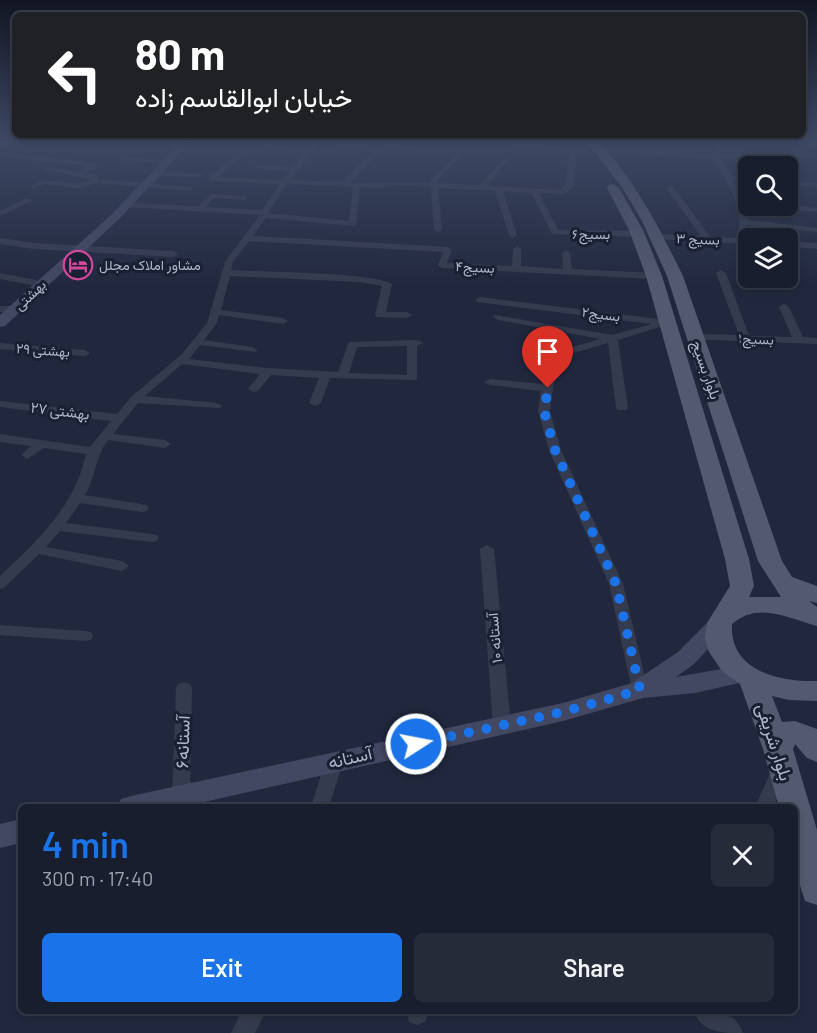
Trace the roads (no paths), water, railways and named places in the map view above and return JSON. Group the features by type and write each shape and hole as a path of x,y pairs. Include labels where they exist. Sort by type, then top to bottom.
{"main road":[{"name":"بهشتی","path":"0,323 142,188"},
{"name":"بلوار بسیج","path":"613,188 638,234 654,276 737,559 741,586 724,619"},
{"name":"بلوار بسیج","path":"629,188 658,237 675,276 770,561 783,582 812,607"},
{"path":"812,607 750,604 736,608 724,619 718,639 726,657 748,676 787,691 817,691"},
{"name":"آستانه","path":"145,804 563,712 640,690 686,657 724,619"},
{"path":"640,690 748,676"},
{"name":"بلوار شریفی","path":"748,676 780,757 794,804"},
{"path":"780,757 784,733 796,731 807,737 817,750"},
{"name":"بلوار شریفی","path":"798,818 817,890"},
{"path":"0,836 18,832"}],"street":[{"path":"178,188 190,189"},
{"path":"0,584 56,526 76,498 92,461 93,451 135,399 181,361 212,323 229,262 280,188"},
{"path":"126,205 264,213 353,224 357,188"},
{"path":"433,188 438,230"},
{"path":"468,188 562,192 566,188"},
{"path":"670,188 706,239"},
{"path":"732,188 738,202"},
{"path":"499,190 513,235"},
{"name":"بسیج۶","path":"534,191 555,232 638,234"},
{"path":"200,209 212,196 244,198"},
{"path":"0,214 29,200"},
{"path":"798,208 817,210"},
{"path":"742,216 743,228"},
{"path":"743,222 817,230"},
{"name":"بسیج ۳","path":"658,237 738,241"},
{"name":"بسیج۴","path":"246,238 448,250 442,265 654,276"},
{"path":"0,241 34,246 174,254"},
{"path":"798,245 817,246"},
{"path":"516,269 517,249"},
{"path":"566,253 568,272"},
{"path":"227,273 359,279 387,284 380,315 406,315"},
{"path":"721,273 745,339"},
{"path":"0,276 42,284"},
{"name":"بسیج۲","path":"480,300 667,322"},
{"path":"784,307 799,341"},
{"path":"0,309 15,309"},
{"path":"215,312 283,321"},
{"path":"498,317 613,338 622,408"},
{"name":"بسیج۲","path":"548,388 551,365 559,354 667,322"},
{"name":"بسیج۱","path":"694,337 817,341"},
{"path":"197,342 252,350"},
{"path":"181,361 267,372 325,376 413,378 415,343 352,344 342,376"},
{"name":"بهشتی ۲۹","path":"0,346 85,353"},
{"path":"254,390 267,372"},
{"path":"315,403 325,376"},
{"path":"490,382 548,388 544,411 555,450 616,584 640,690"},
{"path":"135,399 216,406"},
{"name":"بهشتی ۲۷","path":"0,404 120,418"},
{"path":"105,436 165,444"},
{"path":"0,438 93,451"},
{"path":"27,455 43,443"},
{"path":"76,498 142,508"},
{"path":"56,526 152,538"},
{"path":"35,549 122,566"},
{"name":"آستانه ۱۰","path":"487,549 502,726"},
{"path":"0,630 85,636"},
{"name":"آستانه۶","path":"181,796 184,688"},
{"path":"765,804 780,757"},
{"path":"321,804 334,762"},
{"path":"242,1033 253,1014"},
{"path":"708,1014 732,1033"}],"place":[{"name":"مشاور املاک مجلل","path":"78,265"}]}
